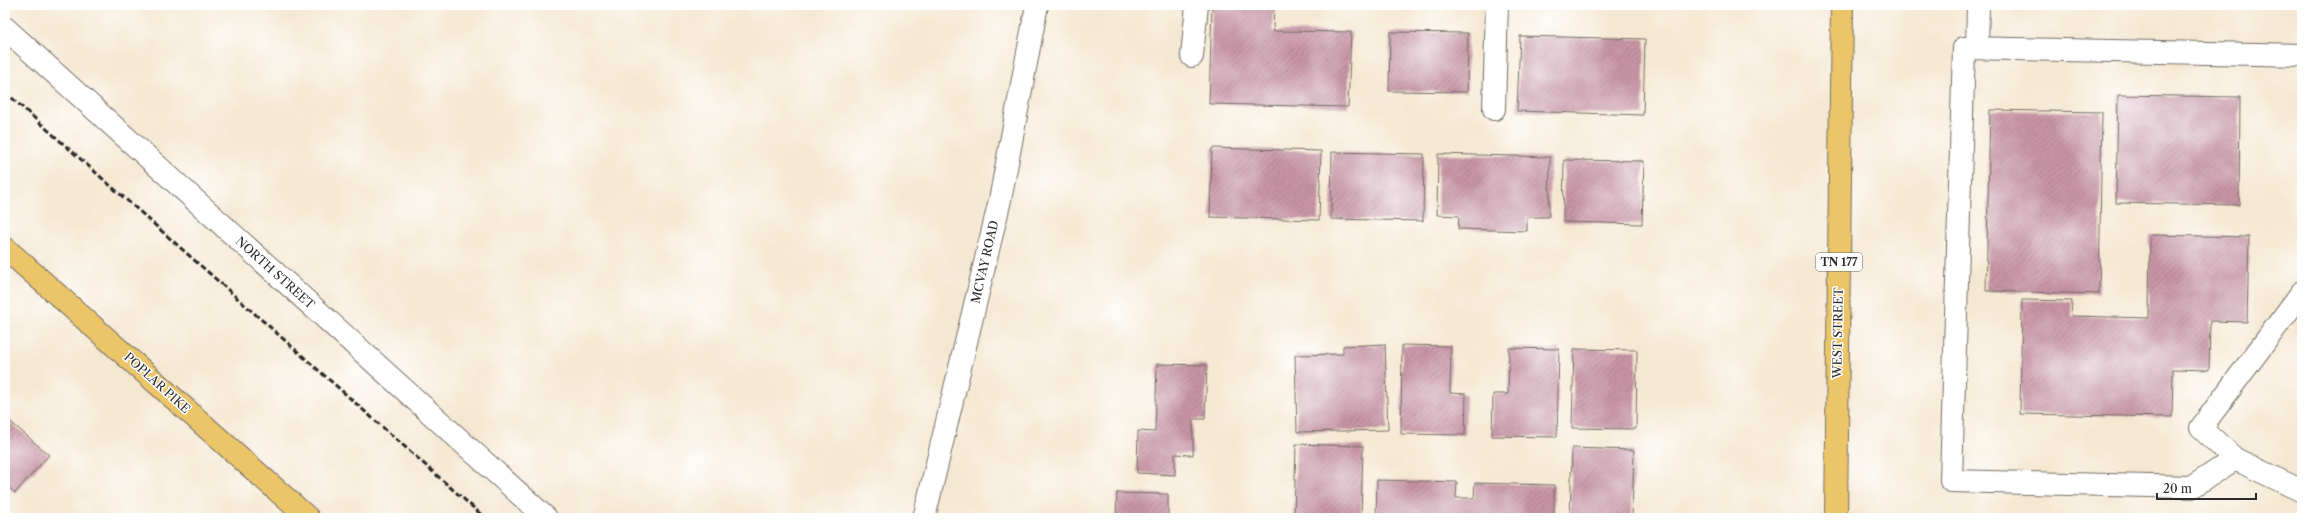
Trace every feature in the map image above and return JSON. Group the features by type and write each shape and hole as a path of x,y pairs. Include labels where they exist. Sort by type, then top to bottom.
{"main road":[{"name":"WEST STREET","path":"1836,518 1842,5"},
{"name":"POPLAR PIKE","path":"5,248 308,518"}],"street":[{"name":"MCVAY ROAD","path":"924,518 1000,200 1037,5"},
{"path":"1192,56 1197,5"},
{"path":"1494,109 1497,5"},
{"path":"1977,48 1978,5"},
{"name":"NORTH STREET","path":"5,28 546,518"},
{"path":"2235,459 2192,487 1951,481 1964,48 2302,55"},
{"path":"2302,292 2201,428 2235,459 2302,491"}],"building":[{"path":"954,5 980,5 979,10"},
{"path":"1212,5 1274,5 1273,31 1351,32 1348,107 1209,104"},
{"path":"1390,32 1468,33 1467,92 1389,91"},
{"path":"1520,36 1645,39 1643,115 1517,111"},
{"path":"2118,95 2240,97 2239,205 2116,203"},
{"path":"1990,110 2102,112 2099,294 1986,291"},
{"path":"1212,148 1321,151 1319,220 1210,217"},
{"path":"1332,152 1424,154 1423,221 1331,219"},
{"path":"1438,154 1550,157 1549,217 1527,217 1527,231 1458,229 1459,216 1437,215"},
{"path":"1564,160 1644,161 1642,224 1563,222"},
{"path":"2150,235 2249,237 2247,322 2210,321 2209,370 2173,369 2172,417 2020,414 2022,300 2072,301 2071,316 2149,318"},
{"path":"1385,344 1388,430 1297,432 1295,355 1343,354 1343,346"},
{"path":"1402,345 1451,346 1450,393 1466,394 1465,435 1401,434"},
{"path":"1509,348 1559,349 1557,437 1492,436 1493,394 1508,394"},
{"path":"1574,349 1637,350 1636,429 1572,428"},
{"path":"1157,364 1207,365 1205,419 1193,419 1193,455 1175,454 1175,475 1137,473 1138,431 1155,432"},
{"path":"5,417 49,455 15,493 5,484"},
{"path":"1296,444 1363,446 1361,518 1294,518"},
{"path":"1572,448 1634,450 1632,518 1570,518"},
{"path":"1377,480 1457,482 1456,498 1474,498 1475,483 1554,485 1554,518 1376,518"},
{"path":"1117,493 1168,494 1168,518 1116,518"}],"railway":[{"path":"5,92 485,518"}]}
